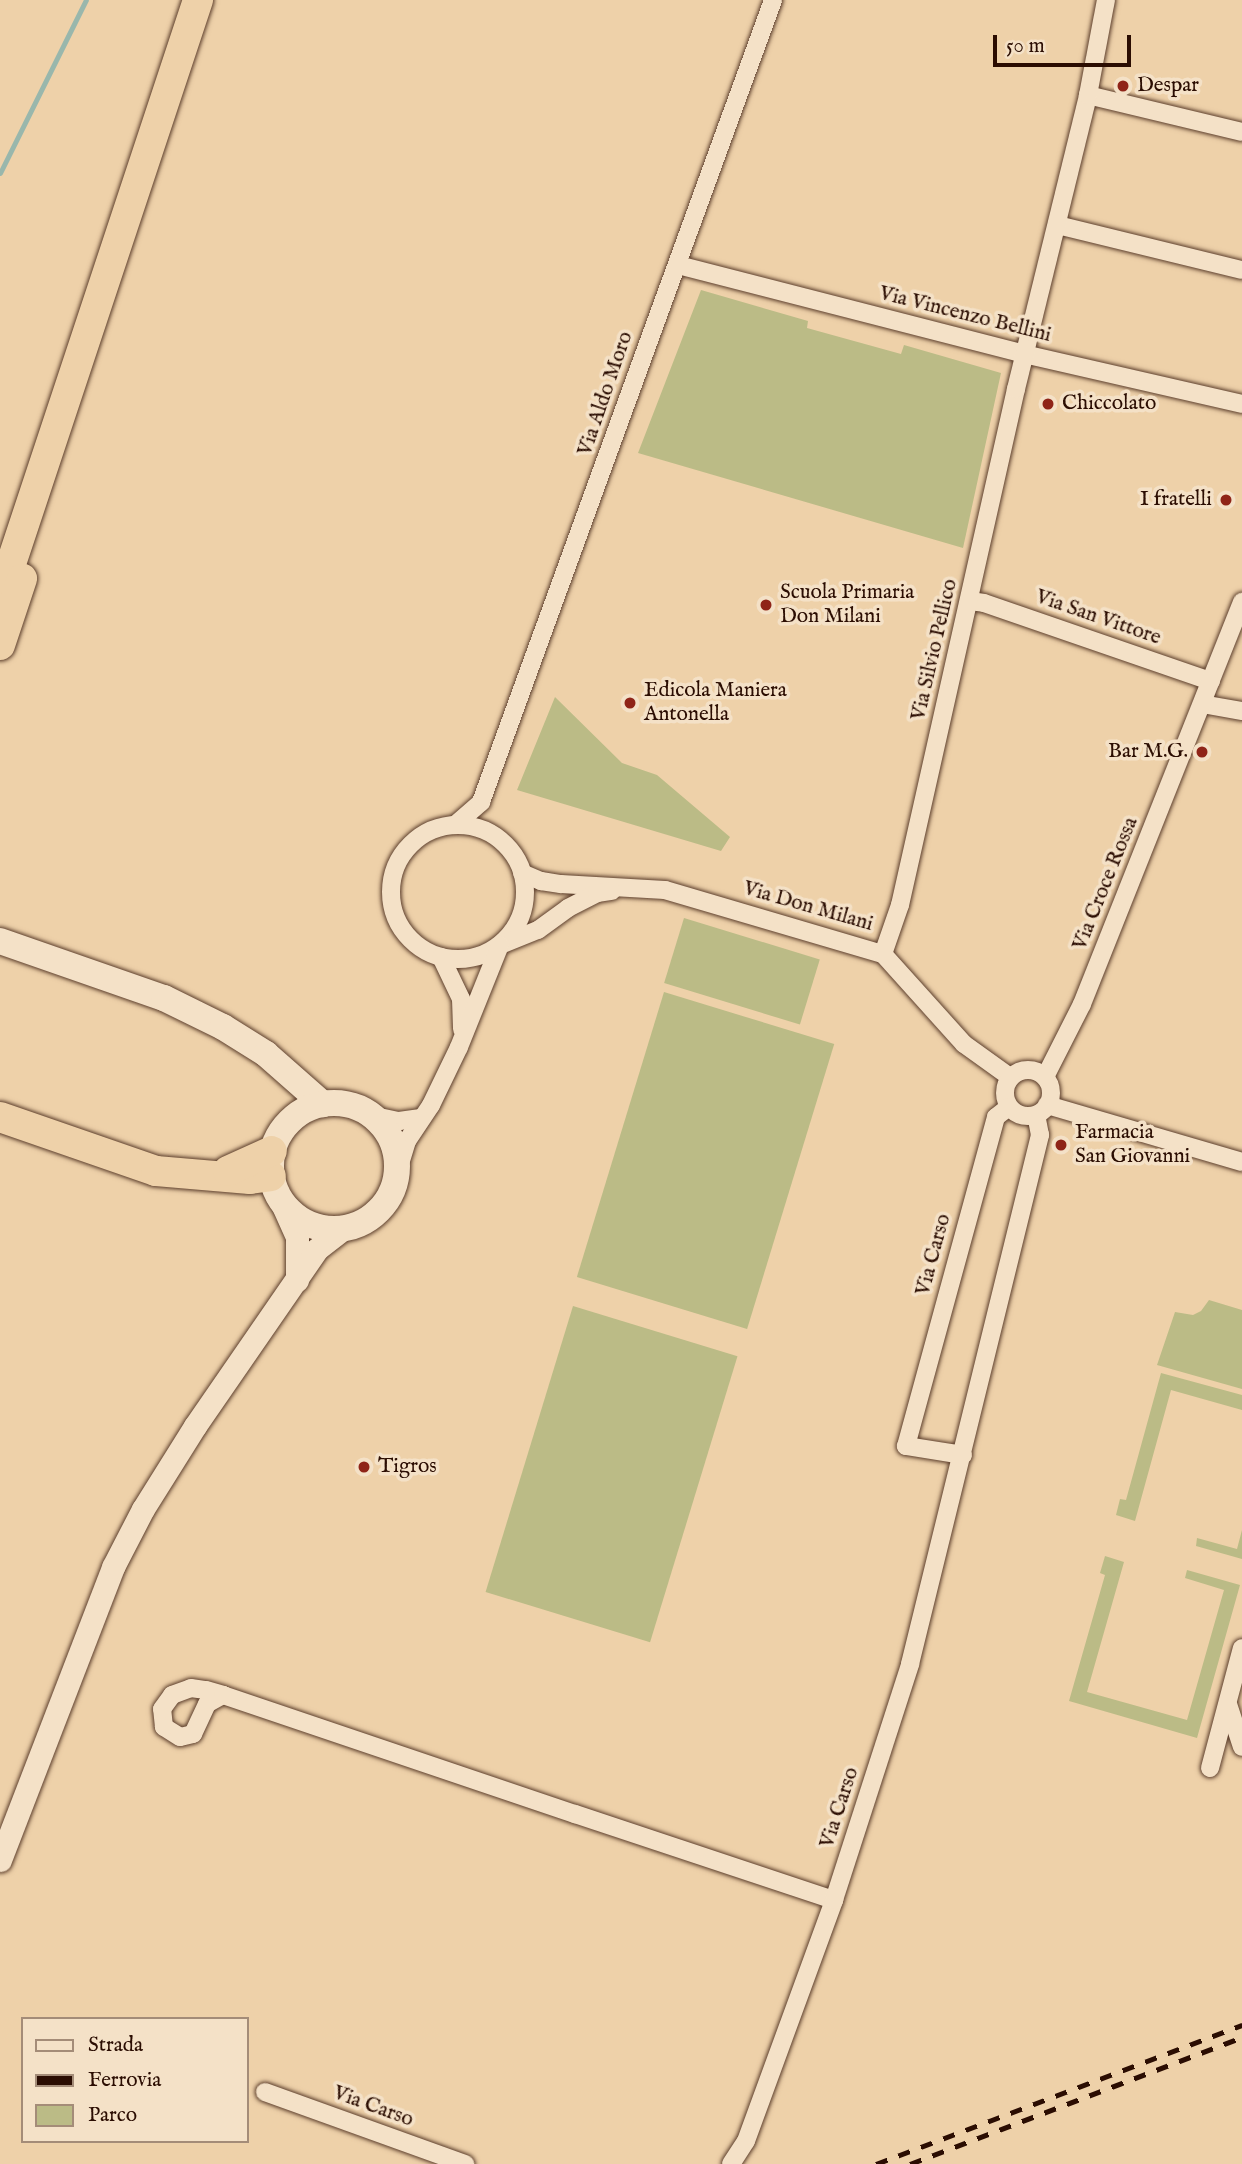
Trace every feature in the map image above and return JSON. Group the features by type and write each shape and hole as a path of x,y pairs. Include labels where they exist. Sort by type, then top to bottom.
{"highway":[{"path":"0,597 198,0"},
{"path":"0,548 46,407 85,337"},
{"path":"0,645 22,578 32,502"},
{"path":"0,1117 156,1171 212,1177 249,1164 277,1164"}],"main road":[{"path":"0,941 164,998 223,1027 266,1054 323,1104"},
{"path":"266,1054 283,1091 277,1164 307,1223 344,1228 377,1212 395,1180 393,1144 387,1133 370,1115 348,1105 323,1104 300,1112 277,1164"}],"street":[{"name":"Via Aldo Moro","path":"455,825 481,802 773,0"},
{"path":"1106,0 1088,95 1242,132"},
{"name":"Via Silvio Pellico","path":"883,954 900,905 1024,354 1088,95"},
{"path":"1057,225 1242,270"},
{"name":"Via Vincenzo Bellini","path":"678,265 1024,354 1242,404"},
{"name":"Via San Vittore","path":"970,601 984,603 1211,681"},
{"name":"Via Croce Rossa","path":"1045,1077 1082,1004 1242,602"},
{"path":"1202,704 1242,711"},
{"path":"395,1180 407,1141 431,1105 460,1047 500,945 513,930 522,912 525,892 522,873 513,855 496,837 481,802"},
{"path":"496,837 472,826 455,825 433,829 410,845 394,869 391,887 395,915 403,931 424,950 441,957 472,958 500,945"},
{"name":"Via Don Milani","path":"522,873 541,881 561,884 665,890 883,954 964,1044 1010,1077"},
{"name":"Via Don Milani","path":"500,945 538,930 568,908 597,893 629,888"},
{"path":"441,957 461,999 460,1047"},
{"path":"1042,1110 1051,1091 1045,1077 1031,1070 1024,1070 1010,1077 1004,1092 1009,1107 1021,1115 1042,1110 1242,1162"},
{"name":"Via Carso","path":"963,1455 906,1446 996,1117 1009,1107"},
{"name":"Via Carso","path":"731,2164 746,2141 834,1900 910,1664 1040,1135 1042,1110"},
{"path":"370,1115 399,1121 421,1118"},
{"path":"277,1164 297,1237 297,1280"},
{"path":"1,1852 113,1567 143,1508 195,1426 317,1250 344,1228"},
{"path":"1210,1768 1242,1648"},
{"path":"223,1695 834,1900"},
{"path":"1228,1704 1242,1747"},
{"name":"Via Carso","path":"265,2092 465,2164"}],"green space":[{"path":"701,290 808,321 807,328 901,354 904,345 1001,373 963,548 638,453"},
{"path":"555,697 622,763 657,775 730,837 721,851 517,790"},
{"path":"684,918 820,960 800,1025 664,983"},
{"path":"664,992 834,1044 747,1329 577,1277"},
{"path":"1209,1300 1242,1310 1242,1389 1157,1365 1175,1312 1193,1315 1201,1311"},
{"path":"573,1306 737,1356 650,1642 486,1592"},
{"path":"1161,1373 1242,1395 1242,1410 1171,1390 1135,1521 1116,1515 1120,1499 1126,1500"},
{"path":"1242,1530 1242,1559 1196,1546 1197,1538 1237,1549"},
{"path":"1105,1556 1124,1562 1087,1692 1187,1720 1224,1590 1185,1578 1187,1570 1240,1585 1197,1738 1069,1701 1105,1575 1100,1573"}],"waterway":[{"path":"0,173 86,0"}],"railway":[{"path":"876,2164 1242,2025"},
{"path":"910,2164 1242,2037"}],"place":[{"name":"Despar","path":"1123,86"},
{"name":"Chiccolato","path":"1048,404"},
{"name":"I fratelli","path":"1226,500"},
{"name":"Scuola Primaria Don Milani","path":"766,605"},
{"name":"Edicola Maniera Antonella","path":"630,703"},
{"name":"Bar M.G.","path":"1202,752"},
{"name":"Farmacia San Giovanni","path":"1061,1145"},
{"name":"Tigros","path":"364,1467"}]}
